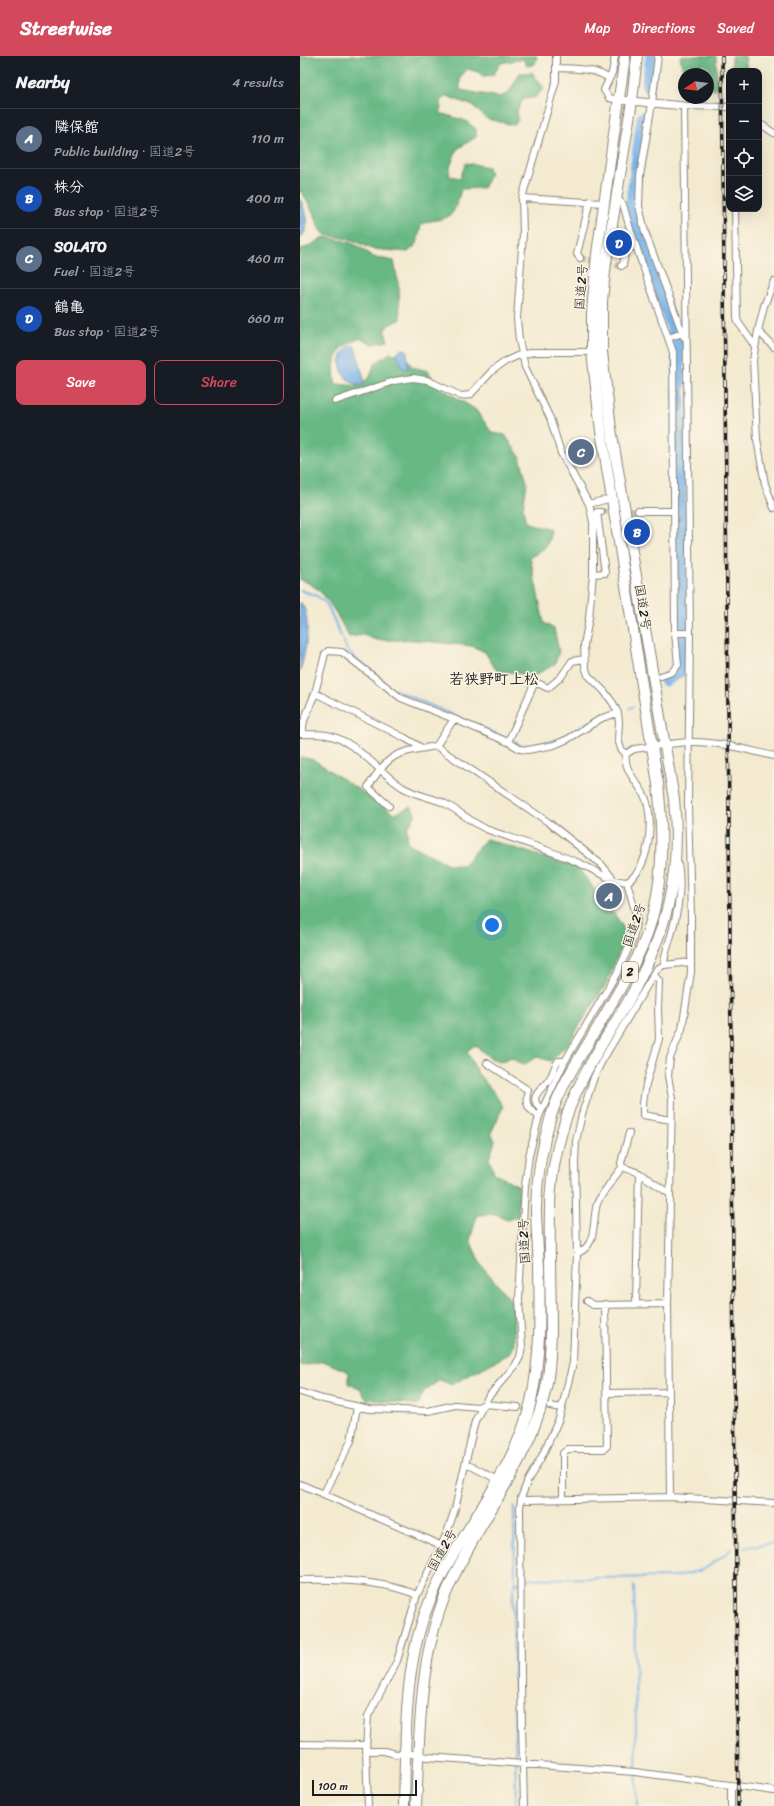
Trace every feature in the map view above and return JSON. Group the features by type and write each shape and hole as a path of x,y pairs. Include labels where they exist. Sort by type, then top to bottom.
{"highway":[{"name":"国道2号","path":"404,1806 412,1669 421,1626 429,1602 453,1555 498,1480 514,1450 524,1425 536,1377 539,1342 536,1208 543,1146 552,1112 565,1084 626,980 642,946 652,915 661,869 662,816 597,399 592,352 594,284 603,203 620,100 625,56"},
{"name":"国道2号","path":"416,1806 424,1673 428,1649 447,1590 474,1538 511,1478 525,1451 544,1396 550,1357 551,1189 560,1139 574,1099 590,1063 638,982 659,937 671,891 676,856 676,819 665,745 605,390 602,352 602,301 606,262 632,101 637,56"}],"street":[{"path":"556,56 556,81 522,198 523,234 517,319 519,340 525,367 553,426 563,457 589,504 593,522 593,574 590,618 584,645 584,659 588,675 604,691 618,713 618,739 621,749 626,754 626,766 646,799 649,813 649,841 639,871 634,878 627,882 614,880 579,863 486,830 473,823 455,809 441,802 415,794 402,787 354,748 342,741 328,735 301,734 304,721 315,693 325,654 328,651 342,652 401,698 509,740 520,749 528,750 554,745 568,739 602,718 618,713"},
{"path":"615,56 612,73 604,87 604,94 609,98 684,106 726,107"},
{"path":"658,56 640,176 639,206 641,218 686,340"},
{"path":"556,68 582,69 604,75 609,79"},
{"path":"670,1497 668,1304 672,1098 668,1068 670,1058 682,1029 691,972 688,805 689,633 684,106"},
{"path":"762,125 774,133"},
{"path":"522,198 603,203"},
{"path":"616,198 623,204 673,352 675,633 678,665 672,672 661,676"},
{"path":"580,258 577,254 590,201"},
{"path":"735,212 737,317 738,322 754,345"},
{"path":"621,266 623,265 626,248 636,246"},
{"path":"774,281 764,306 754,345 753,360 756,439 765,484 774,508"},
{"path":"758,331 774,347"},
{"path":"668,338 683,333"},
{"path":"335,401 394,381 413,378 427,380 461,396 470,395 492,371 506,361 523,354 534,352 592,352"},
{"path":"589,504 612,498"},
{"path":"638,511 674,511"},
{"path":"593,574 605,573 597,512 601,512"},
{"path":"675,633 689,633"},
{"path":"509,740 535,682 548,688 561,677 572,661 584,659"},
{"path":"315,693 422,748"},
{"path":"436,746 454,719"},
{"path":"626,754 634,749 689,742 704,742 774,756"},
{"path":"389,806 368,787 380,768 399,753 436,746 548,822 602,865 614,880"},
{"path":"664,965 664,958 673,931 677,906 679,872 676,856"},
{"path":"368,1806 366,1748 368,1716 385,1686 402,1650 417,1595 440,1546 455,1508 475,1421 484,1404 520,1357 522,1346 519,1299 525,1186 529,1156 539,1116 565,1061 617,973 633,939 637,918 627,882"},
{"path":"524,1806 521,1764 520,1684 521,1498 528,1480 549,1444 567,1392 575,1349 576,1141 582,1114 594,1077 657,969 664,965 691,962"},
{"path":"654,975 659,981 659,1039 646,1084 643,1115 671,1120"},
{"path":"541,1109 537,1105 535,1099 536,1094 548,1082 558,1061 565,1061"},
{"path":"487,1063 528,1090 526,1104 529,1109 539,1116"},
{"path":"574,1114 582,1114"},
{"path":"576,1253 587,1246 593,1233 597,1203 622,1167 629,1133"},
{"path":"622,1167 639,1173 670,1194"},
{"path":"636,1304 639,1173"},
{"path":"587,1302 593,1305 668,1304"},
{"path":"563,1500 564,1450 606,1448 607,1393 605,1304"},
{"path":"300,1392 357,1407 428,1412 455,1405 478,1407 484,1404 518,1407"},
{"path":"607,1393 668,1392"},
{"path":"550,1406 562,1408"},
{"path":"324,1493 350,1441 357,1407"},
{"path":"466,1465 498,1480"},
{"path":"300,1484 324,1493 347,1505 434,1542 440,1546"},
{"path":"521,1498 528,1500 563,1500 611,1497 670,1497 774,1503"},
{"path":"300,1580 360,1582 417,1595"},
{"path":"300,1744 366,1748 396,1754 406,1753 419,1756 637,1773 731,1784 774,1791"},
{"path":"731,1784 731,1806"}],"green space":[{"path":"300,56 537,56 535,64 527,66 523,59 501,63 493,75 483,76 478,72 467,69 460,78 460,90 499,97 508,94 520,73 533,73 544,89 534,98 523,99 517,111 518,120 514,125 487,119 473,106 447,96 442,99 440,113 466,121 476,129 476,137 457,149 450,167 449,176 460,178 466,163 488,167 490,175 483,188 461,189 455,208 449,216 421,225 417,244 408,252 372,249 353,240 326,235 319,229 316,218 302,192 300,192"},
{"path":"680,56 716,56 717,87 714,90 714,68 708,68 704,64 697,66 696,68 683,68"},
{"path":"732,56 745,56 747,68 732,68"},
{"path":"324,237 348,242 360,247 373,257 394,261 399,288 400,320 388,325 385,331 388,341 373,344 359,338 344,347 340,351 335,361 335,384 358,386 370,377 375,363 390,353 406,357 412,367 428,371 438,386 476,410 492,433 505,435 520,457 527,483 523,508 526,523 550,529 549,540 546,547 530,557 544,623 554,629 559,651 555,664 534,676 496,670 485,652 472,646 416,640 377,640 363,635 349,637 335,611 317,588 300,580 300,249 308,247"},
{"path":"300,757 314,760 395,814 411,806 416,815 407,828 408,843 450,865 463,865 486,839 578,868 593,887 603,911 614,913 624,929 620,951 606,984 567,1045 551,1061 537,1057 523,1065 510,1057 500,1062 489,1057 475,1045 467,1051 478,1074 493,1091 503,1107 491,1133 495,1141 489,1159 494,1173 519,1186 518,1217 507,1219 496,1214 477,1215 470,1240 481,1265 513,1303 514,1346 509,1354 451,1385 440,1380 424,1391 418,1405 366,1399 360,1388 349,1384 349,1372 323,1361 303,1366 300,1365"}],"water":[{"path":"300,199 304,208 306,225 300,238"},
{"path":"353,345 355,347 363,376 364,385 356,384 350,381 342,370 342,356 346,350"},
{"path":"403,349 407,350 408,369 403,368 396,353"},
{"path":"300,602 304,608 306,616 307,635 300,671"}],"waterway":[{"path":"648,86 652,56"},
{"path":"643,118 632,203 636,226 678,342 682,657 681,670 666,680"},
{"path":"300,590 317,596 327,604 348,652 384,681"},
{"path":"395,690 524,747 557,740 598,717"},
{"path":"629,708 633,707"},
{"path":"514,1506 515,1585 513,1590 516,1806"},
{"path":"744,1547 774,1543"},
{"path":"515,1585 527,1579 674,1577 703,1570 731,1549"},
{"path":"634,1586 637,1806"}],"tunnel":[{"path":"580,258 621,266"},
{"path":"601,512 638,511"},
{"path":"541,1109 574,1114"}],"railway":[{"path":"722,56 738,1806"}],"place":[{"name":"鶴亀","path":"619,243"},
{"name":"SOLATO","path":"581,452"},
{"name":"株分","path":"637,532"},
{"name":"隣保館","path":"609,896"}],"district":[{"name":"若狭野町上松","path":"494,679"}]}
